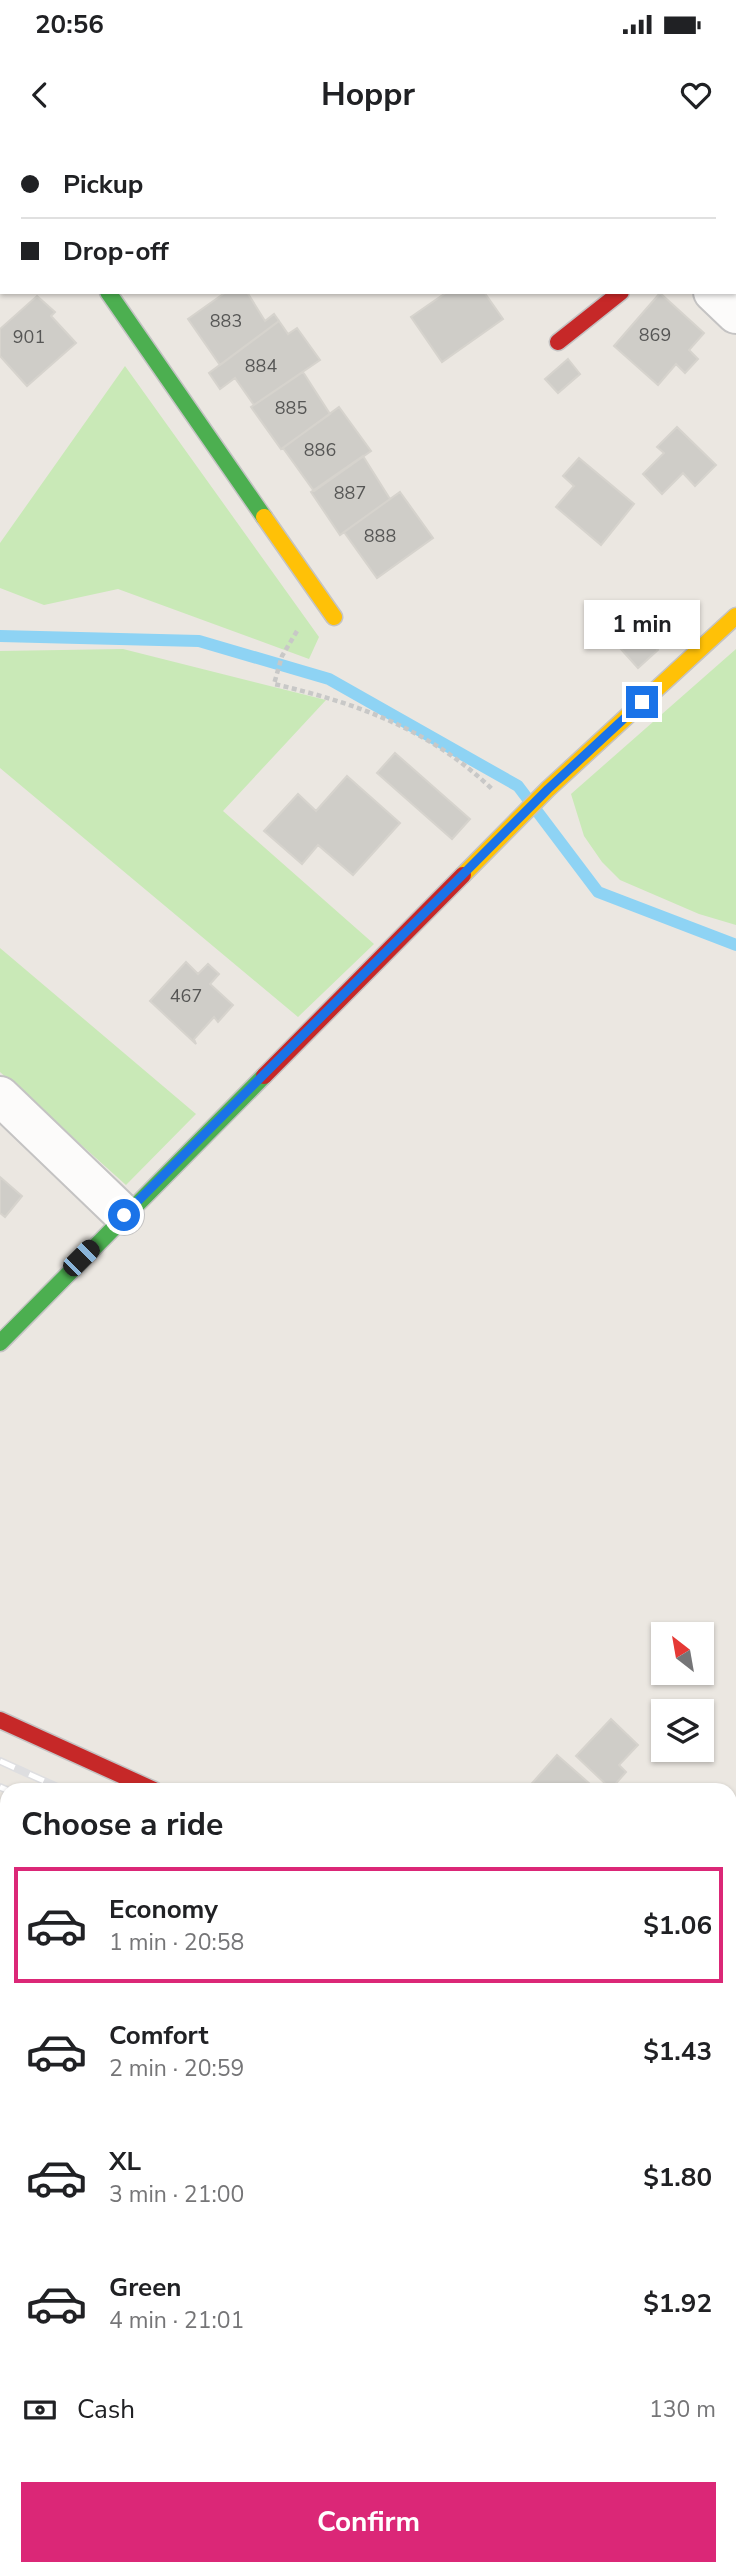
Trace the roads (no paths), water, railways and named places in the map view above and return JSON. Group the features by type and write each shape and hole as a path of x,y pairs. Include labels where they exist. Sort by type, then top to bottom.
{"street":[{"path":"109,294 334,617"},
{"path":"558,342 618,294"},
{"path":"715,294 736,314"},
{"path":"0,1343 548,789 736,616"},
{"path":"0,1096 124,1215"},
{"path":"0,1720 139,1783"}],"waterway":[{"path":"0,636 199,641 329,679 518,786 598,892 736,945"}],"railway":[{"path":"0,1761 49,1783"}]}
